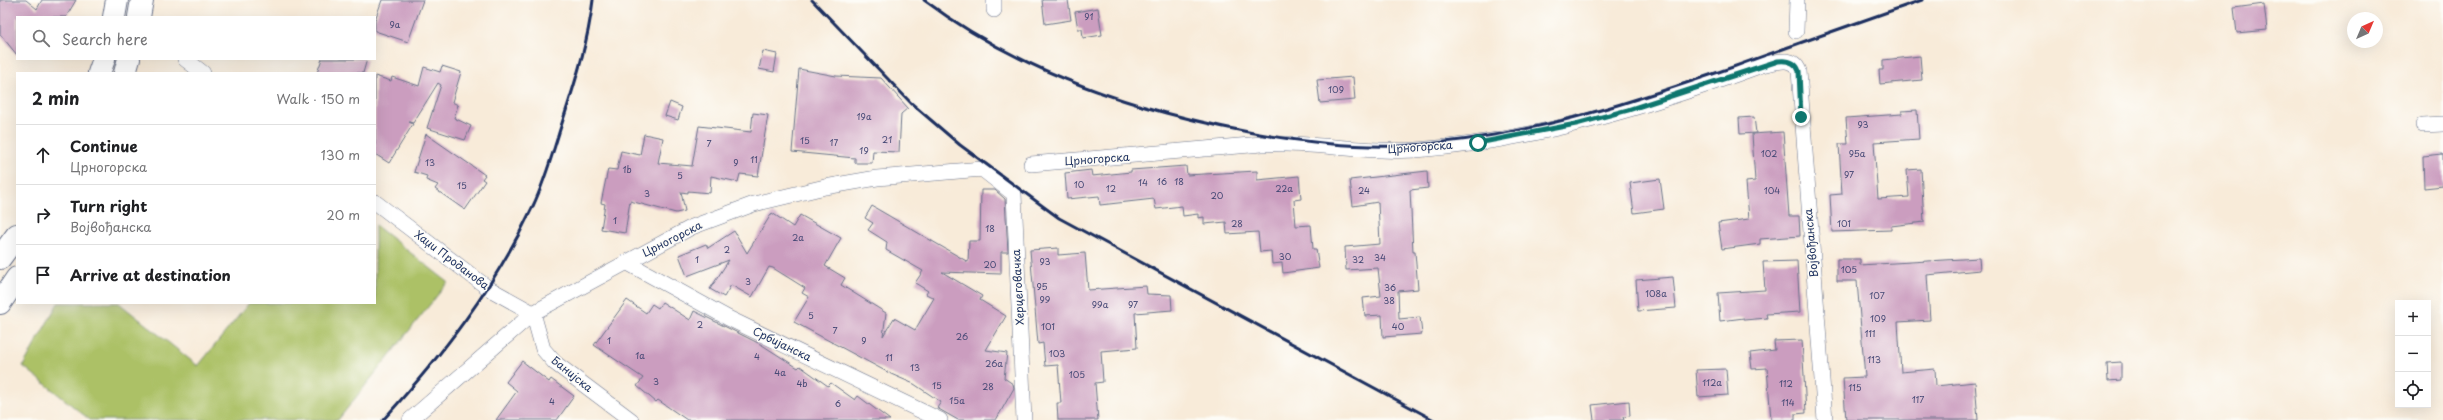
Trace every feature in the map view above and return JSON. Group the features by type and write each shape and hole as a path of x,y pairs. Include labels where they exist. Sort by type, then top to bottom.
{"main road":[{"path":"114,16 117,0"},
{"path":"100,72 104,60"},
{"path":"125,72 129,60"},
{"path":"0,258 16,236"},
{"path":"0,303 16,279"}],"street":[{"path":"1796,31 1797,0"},
{"path":"186,60 202,72"},
{"name":"Црногорска","path":"1031,164 1262,144 1290,143 1359,150 1408,150 1478,143 1576,124 1628,110 1778,61 1790,62 1797,66"},
{"name":"Војвођанска","path":"1797,66 1825,420"},
{"path":"2423,125 2443,124"},
{"name":"Црногорска","path":"410,420 533,313 692,227 754,204 825,187 877,178 982,168"},
{"name":"Херцеговачка","path":"982,168 1014,194 1024,420"},
{"name":"Хаџи Проданова","path":"376,203 488,288 533,313"},
{"name":"Србијанска","path":"626,262 728,318 940,420"},
{"name":"Банијска","path":"533,313 543,349 555,363 631,420"}],"green space":[{"path":"376,226 448,282 338,420 90,420 23,366 57,304 120,304 198,366 248,304 376,304"}],"building":[{"path":"0,0 26,0 37,9 42,0 76,0 67,16 16,16 16,54 0,34"},
{"path":"382,0 423,0 408,42 376,31 376,17"},
{"path":"1042,0 1068,0 1071,20 1045,24"},
{"path":"2264,4 2267,30 2237,33 2234,8"},
{"path":"1098,8 1102,35 1083,38 1082,29 1078,29 1075,12"},
{"path":"763,51 777,54 774,72 759,69"},
{"path":"1920,56 1922,80 1880,84 1879,70 1883,70 1883,60"},
{"path":"322,60 367,60 363,72 317,72"},
{"path":"442,66 461,72 452,102 458,105 454,118 471,126 465,140 427,128 441,85 438,83 413,123 409,122 413,124 389,163 376,155 376,76 391,81 392,77 419,86 424,67 440,72"},
{"path":"799,69 836,76 881,78 908,108 901,114 899,152 873,151 872,163 855,163 855,158 792,152"},
{"path":"1353,77 1355,100 1320,103 1317,80"},
{"path":"670,102 682,107 678,120 665,116"},
{"path":"1917,110 1919,139 1874,142 1878,199 1909,197 1907,170 1921,169 1924,222 1891,226 1891,230 1832,232 1830,195 1842,194 1839,144 1848,144 1846,118 1902,114 1902,111"},
{"path":"753,113 768,115 758,176 740,174 738,182 711,176 710,193 688,191 688,193 681,192 685,211 676,213 630,201 625,233 601,229 605,204 601,203 608,169 617,170 621,151 640,155 644,134 663,138 658,163 692,166 699,126 751,132"},
{"path":"1754,117 1756,133 1740,134 1739,118"},
{"path":"1783,132 1789,216 1799,216 1800,236 1760,239 1760,244 1722,249 1718,223 1749,219 1746,182 1755,181 1752,134"},
{"path":"426,134 485,175 482,179 485,181 465,210 435,189 438,185 426,180 427,176 414,172"},
{"path":"2443,154 2443,186 2424,188 2423,156"},
{"path":"1186,166 1187,175 1257,171 1257,180 1299,176 1301,199 1294,200 1296,226 1311,225 1313,249 1316,249 1319,268 1283,273 1282,263 1272,264 1271,251 1260,252 1258,232 1227,234 1226,222 1204,224 1204,217 1198,218 1198,214 1183,216 1182,206 1156,209 1154,199 1100,205 1099,196 1067,199 1065,173 1091,170 1092,176 1131,172 1131,170"},
{"path":"1427,171 1428,188 1410,190 1413,252 1415,252 1418,289 1398,291 1399,319 1420,317 1422,334 1383,337 1382,315 1365,316 1363,298 1381,296 1378,268 1346,270 1345,247 1380,244 1378,202 1353,206 1350,180"},
{"path":"1660,179 1664,209 1634,213 1630,183"},
{"path":"981,190 995,190 1005,199 1008,252 1001,252 1001,274 942,272 982,296 980,300 1006,316 986,350 1007,353 1004,378 1013,384 1014,388 996,420 958,420 937,408 941,402 914,384 891,374 794,322 809,297 802,293 805,288 773,268 769,267 752,297 731,285 724,297 710,289 729,260 687,276 679,255 706,244 708,248 734,231 747,253 772,213 793,227 800,215 841,238 825,266 845,278 841,285 886,313 883,336 894,318 915,330 934,298 926,294 928,291 915,283 923,271 886,250 887,242 868,230 873,223 865,218 872,206 968,262 969,241 980,241"},
{"path":"1058,248 1058,255 1085,253 1088,290 1146,286 1147,294 1171,295 1172,310 1135,313 1137,348 1101,351 1103,382 1095,383 1098,420 1058,420 1057,403 1061,403 1058,365 1045,366 1043,343 1038,344 1030,250"},
{"path":"1979,258 1980,270 1927,275 1930,320 1898,322 1901,372 1935,369 1936,386 1975,382 1978,420 1846,420 1843,378 1865,377 1857,281 1837,281 1837,259 1860,259 1860,265"},
{"path":"1797,261 1800,312 1766,314 1767,318 1744,320 1744,318 1720,321 1718,293 1765,290 1763,262"},
{"path":"1673,277 1676,308 1638,311 1636,280"},
{"path":"627,300 646,313 652,304 658,308 662,302 690,320 694,311 762,345 798,368 800,366 828,386 831,383 855,400 858,396 890,420 687,420 658,400 656,402 637,386 643,378 594,345"},
{"path":"1802,340 1806,413 1795,414 1795,420 1771,420 1767,368 1752,369 1750,353 1775,350 1774,341"},
{"path":"522,361 549,382 551,379 574,396 557,420 496,420 517,391 506,382"},
{"path":"2121,362 2121,380 2108,381 2107,363"},
{"path":"1726,369 1728,395 1698,397 1696,370"},
{"path":"1629,401 1630,416 1623,417 1624,420 1594,420 1592,405"}],"railway":[{"path":"383,420 447,345 485,292 518,236 538,196 546,174 577,76 585,46 593,0"},
{"path":"812,0 911,103 960,145 1059,218 1434,420"},
{"path":"924,0 951,19 1009,53 1071,81 1134,104 1194,120 1253,133 1312,142 1372,146 1401,146 1488,136 1570,118 1651,95 1922,0"}],"route":[{"path":"1478,143 1576,124 1628,110 1762,65 1784,60 1797,66 1799,71 1801,117"}]}
